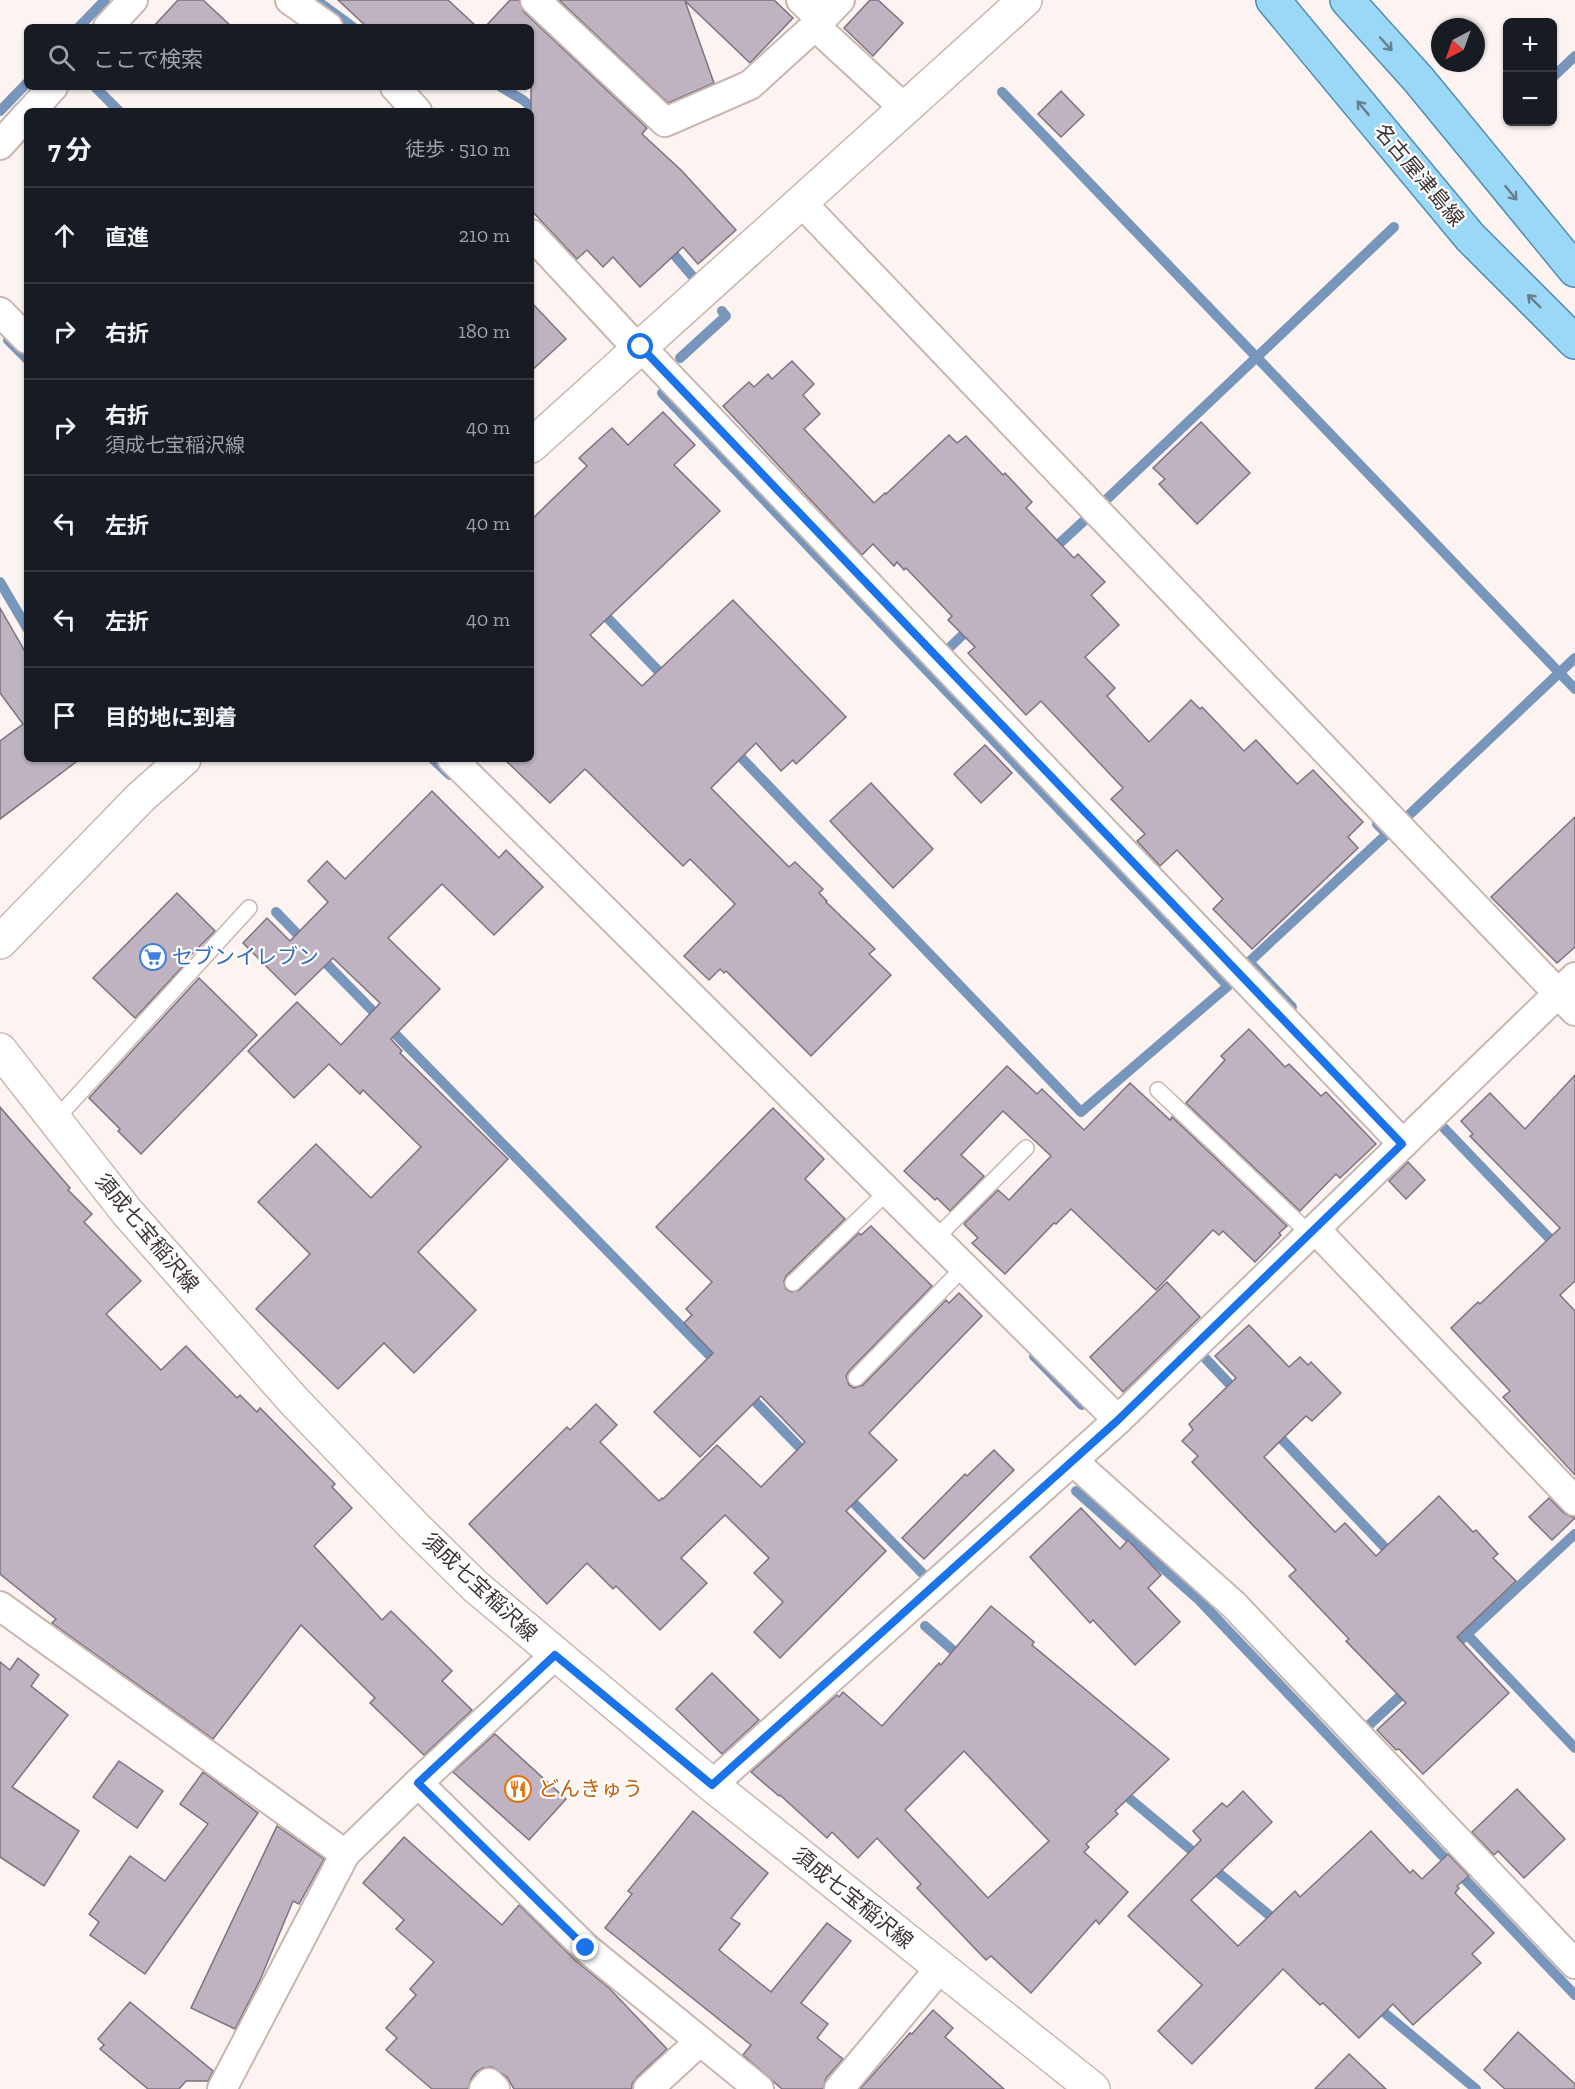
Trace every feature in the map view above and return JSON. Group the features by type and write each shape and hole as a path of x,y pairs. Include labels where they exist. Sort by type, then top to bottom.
{"main road":[{"path":"534,443 1025,0"},
{"name":"名古屋津島線","path":"1273,0 1470,237 1575,342"},
{"path":"1347,0 1419,80 1575,270"},
{"path":"0,942 141,797 181,762"},
{"name":"須成七宝稲沢線","path":"0,1050 127,1212 294,1401 475,1586 712,1785 1093,2089"}],"street":[{"path":"111,24 133,0"},
{"path":"290,0 324,24"},
{"path":"535,0 665,122 750,85 825,15"},
{"path":"801,0 825,15 904,108"},
{"path":"34,108 50,90"},
{"path":"398,90 414,108"},
{"path":"0,145 24,118"},
{"path":"712,1785 1118,1420 1402,1144 1570,994 801,202"},
{"path":"534,237 1402,1144"},
{"path":"0,312 24,336"},
{"path":"455,762 1118,1420"},
{"path":"1312,1232 1575,1501"},
{"path":"1073,1461 1234,1605 1575,1964"},
{"path":"0,1606 345,1854"},
{"path":"222,2089 345,1854 555,1655"},
{"path":"418,1783 586,1948 759,2089"},
{"path":"839,2089 940,1968"},
{"path":"648,2089 700,2041"},
{"path":"484,2089 489,2083 495,2089"}],"lane":[{"path":"55,1120 249,908"},
{"path":"1158,1090 1312,1232"},
{"path":"935,1239 1026,1148"},
{"path":"793,1283 888,1191"},
{"path":"856,1378 964,1267"}],"building":[{"path":"178,0 203,0 229,24 156,24"},
{"path":"338,0 448,0 474,24 364,24"},
{"path":"510,0 519,0 524,12 647,128 642,134 681,170 736,230 698,264 683,247 640,287 613,257 603,267 587,250 577,259 534,213 534,108 531,108 531,90 534,90 534,24 488,24"},
{"path":"559,0 774,0 793,18 750,63 685,1 714,83 668,103"},
{"path":"870,0 878,0 903,23 873,56 844,28"},
{"path":"1061,91 1084,115 1061,137 1038,114"},
{"path":"534,305 566,339 534,368"},
{"path":"792,361 814,384 803,395 820,414 804,429 874,503 949,435 957,443 966,436 1032,502 1026,508 1074,558 1078,554 1105,582 1091,595 1119,625 1085,657 1115,688 1107,696 1149,742 1191,700 1200,709 1202,707 1244,751 1256,740 1297,784 1313,770 1363,822 1348,837 1358,848 1252,949 1213,909 1223,899 1177,850 1160,866 1137,841 1145,834 1111,799 1123,788 1041,701 1026,715 968,653 975,647 948,620 952,616 906,568 904,570 897,562 894,566 873,544 862,555 723,406 749,382 754,387 768,374 772,379"},
{"path":"663,412 695,445 674,465 720,511 590,635 642,686 733,600 846,717 796,764 793,760 781,771 756,743 711,788 789,867 795,862 823,889 819,893 826,902 875,949 869,954 891,975 811,1056 726,971 724,973 720,969 709,980 684,956 735,904 690,859 683,866 585,769 550,803 507,762 534,762 534,517 587,466 579,458 612,428 628,445"},
{"path":"1201,422 1250,473 1197,524 1159,484 1165,479 1153,468"},
{"path":"0,608 24,650 24,762 76,762 0,819 0,741 23,724 0,693"},
{"path":"985,745 1012,773 981,803 954,774"},
{"path":"871,783 933,849 893,888 830,821"},
{"path":"432,791 499,858 506,850 543,887 494,935 442,884 388,938 440,989 391,1039 402,1051 400,1053 508,1159 418,1252 476,1310 414,1373 384,1343 338,1389 256,1309 310,1254 258,1202 316,1144 371,1198 421,1147 363,1090 360,1094 329,1064 294,1098 248,1051 297,1002 341,1045 380,1003 333,958 295,995 243,943 267,918 290,941 328,902 308,881 327,861 345,879"},
{"path":"1575,817 1575,947 1557,963 1491,897"},
{"path":"177,893 215,931 183,963 185,964 135,1018 93,978"},
{"path":"199,978 257,1035 141,1154 89,1098"},
{"path":"1249,1029 1285,1067 1289,1064 1321,1096 1326,1092 1376,1144 1340,1178 1336,1174 1300,1211 1186,1103 1225,1060 1221,1056"},
{"path":"1007,1066 1037,1094 1042,1089 1084,1130 1130,1083 1170,1120 1172,1117 1287,1226 1255,1262 1223,1231 1219,1235 1213,1230 1156,1290 1071,1209 1056,1224 1054,1223 1005,1274 972,1243 978,1238 964,1224 998,1190 1009,1200 1051,1156 1003,1111 961,1155 984,1176 950,1211 904,1171"},
{"path":"1575,1075 1575,1281 1560,1295 1575,1311 1575,1475 1503,1397 1510,1391 1451,1328 1478,1302 1480,1304 1560,1228 1470,1136 1473,1134 1461,1121 1490,1093 1525,1129"},
{"path":"0,1107 70,1188 68,1190 92,1214 84,1222 141,1281 106,1314 161,1370 186,1346 237,1398 240,1395 257,1412 260,1408 335,1484 332,1487 352,1508 314,1546 382,1620 391,1611 452,1671 442,1681 472,1710 424,1755 370,1703 375,1698 301,1625 213,1739 52,1623 56,1619 0,1574"},
{"path":"773,1108 824,1159 805,1179 845,1219 786,1276 784,1281 786,1289 791,1292 799,1290 859,1233 861,1235 871,1226 932,1286 849,1371 846,1376 849,1385 854,1388 863,1385 946,1300 949,1303 959,1293 982,1316 869,1433 897,1460 846,1511 886,1551 780,1658 754,1632 783,1602 754,1573 769,1558 725,1515 681,1558 707,1583 660,1630 616,1586 613,1589 587,1563 547,1604 469,1524 567,1427 570,1430 596,1404 617,1425 600,1442 659,1501 717,1445 761,1487 805,1442 761,1396 700,1457 654,1412 713,1353 684,1323 692,1315 686,1309 712,1282 656,1227"},
{"path":"1408,1162 1425,1180 1406,1199 1389,1181"},
{"path":"1167,1282 1200,1317 1123,1392 1090,1357"},
{"path":"1249,1325 1289,1367 1300,1357 1308,1365 1311,1362 1341,1393 1312,1421 1306,1416 1264,1457 1335,1532 1345,1523 1376,1556 1439,1496 1473,1532 1476,1530 1498,1554 1493,1558 1516,1581 1457,1637 1509,1693 1423,1774 1377,1730 1406,1703 1346,1641 1349,1639 1289,1576 1296,1570 1192,1462 1198,1456 1182,1441 1193,1430 1189,1424 1236,1378 1215,1356"},
{"path":"994,1450 1014,1470 924,1559 902,1538 965,1474 967,1476"},
{"path":"1549,1498 1564,1513 1575,1518 1552,1540 1529,1517"},
{"path":"1081,1508 1120,1549 1128,1540 1161,1575 1148,1588 1180,1622 1135,1665 1093,1620 1090,1623 1030,1557"},
{"path":"991,1606 1034,1642 1032,1645 1169,1759 1115,1811 1118,1814 1086,1844 1089,1847 1084,1852 1128,1892 1099,1924 1096,1920 1031,1993 991,1956 986,1960 917,1888 921,1884 877,1838 858,1858 832,1832 827,1838 751,1772 837,1695 839,1697 843,1692 882,1726 939,1663 941,1665","holes":["964,1751 1049,1841 988,1898 905,1810"]},
{"path":"18,1658 39,1675 31,1686 68,1715 12,1787 79,1831 44,1886 0,1857 0,1662 10,1670"},
{"path":"712,1673 759,1720 722,1754 676,1709"},
{"path":"495,1734 566,1799 529,1840 453,1772"},
{"path":"119,1761 163,1791 137,1828 93,1797"},
{"path":"203,1772 258,1813 145,1974 90,1935 99,1922 89,1914 130,1856 165,1881 208,1824 180,1804"},
{"path":"1517,1789 1565,1839 1524,1878 1498,1851 1494,1855 1472,1832"},
{"path":"1243,1791 1272,1822 1191,1900 1238,1946 1295,1891 1300,1897 1371,1831 1410,1873 1413,1870 1422,1879 1448,1854 1469,1876 1457,1886 1459,1888 1455,1893 1494,1933 1472,1954 1481,1963 1413,2025 1393,2004 1359,2038 1283,1969 1192,2064 1158,2031 1202,1985 1128,1916 1201,1840 1193,1831 1222,1803 1227,1807"},
{"path":"693,1811 768,1873 731,1918 740,1924 719,1950 771,1992 827,1923 851,1941 801,2003 828,2024 817,2038 843,2059 826,2078 823,2089 782,2089 743,2055 751,2045 605,1928 632,1894 628,1891"},
{"path":"277,1826 324,1859 299,1904 293,1901 260,1980 235,2029 191,2008"},
{"path":"404,1837 502,1925 519,1905 575,1960 610,1989 667,2049 637,2077 632,2084 632,2089 514,2089 507,2077 492,2067 476,2072 468,2089 432,2089 386,2050 397,2038 386,2028 416,1995 410,1989 434,1962 396,1929 404,1920 363,1883"},
{"path":"130,2002 213,2071 208,2081 186,2081 179,2089 148,2089 100,2049 104,2045 98,2039"},
{"path":"933,2010 953,2028 945,2037 1004,2089 860,2089 910,2033 912,2034"},
{"path":"1518,2032 1575,2084 1575,2089 1505,2089 1484,2070"},
{"path":"1349,2054 1386,2089 1315,2089"}],"waterway":[{"path":"82,24 105,0"},
{"path":"316,0 349,24"},
{"path":"1557,73 1575,56"},
{"path":"0,111 24,86"},
{"path":"98,90 116,108"},
{"path":"506,90 532,108"},
{"path":"1002,92 1575,689"},
{"path":"534,109 542,116"},
{"path":"1108,498 1394,227"},
{"path":"665,244 694,278"},
{"path":"680,358 726,316 722,311"},
{"path":"8,340 24,356"},
{"path":"662,393 1228,986 1081,1112 732,748"},
{"path":"1049,553 1086,519"},
{"path":"0,582 24,623"},
{"path":"598,608 668,681"},
{"path":"949,648 972,626"},
{"path":"1410,814 1575,658"},
{"path":"436,762 450,775"},
{"path":"1292,1007 1249,962 1387,834 1377,824"},
{"path":"276,912 307,944"},
{"path":"318,955 720,1366"},
{"path":"1444,1128 1575,1265"},
{"path":"1034,1356 1082,1405"},
{"path":"1205,1358 1238,1393"},
{"path":"746,1392 808,1456"},
{"path":"1273,1430 1393,1556"},
{"path":"1076,1491 1199,1600 1575,1995"},
{"path":"844,1493 926,1577"},
{"path":"1450,1650 1575,1534"},
{"path":"1455,1622 1575,1748"},
{"path":"925,1626 963,1659"},
{"path":"1369,1725 1410,1687"},
{"path":"1118,1789 1281,1925"},
{"path":"1375,2005 1476,2089"}],"place":[{"name":"セブンイレブン","path":"153,957"},
{"name":"どんきゅう","path":"518,1789"}],"route":[{"path":"586,1948 418,1783 555,1655 712,1785 1118,1420 1402,1144 641,347"}]}
